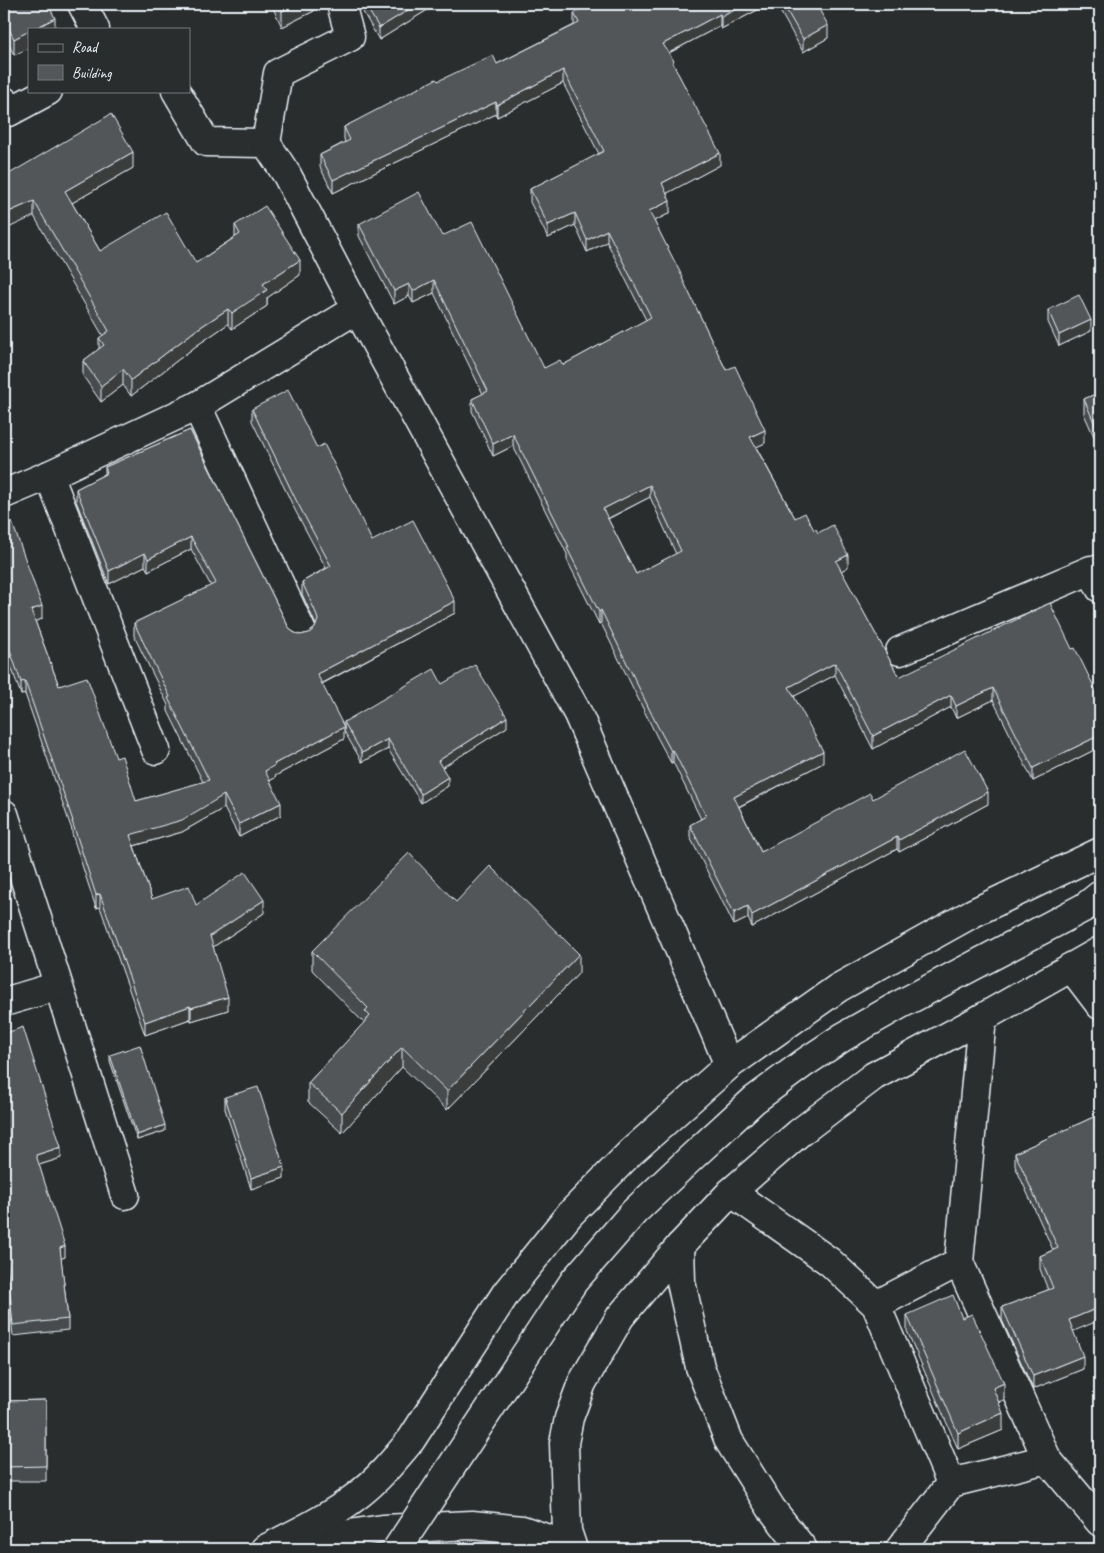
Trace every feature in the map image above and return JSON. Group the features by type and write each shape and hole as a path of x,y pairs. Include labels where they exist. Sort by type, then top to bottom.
{"main road":[{"path":"82,4 94,28"},
{"path":"341,4 350,37 278,72 266,143 287,175 357,309 578,714 729,1065"},
{"path":"4,101 9,112 46,92"},
{"path":"177,92 206,142 266,143"},
{"path":"4,494 198,406 357,309"},
{"path":"198,406 302,632"},
{"path":"49,475 156,750"},
{"path":"900,651 1091,570 1100,588"},
{"path":"4,814 125,1195"},
{"path":"266,1549 359,1495 400,1454 506,1293 569,1215 630,1153 729,1065 838,988 974,913 1100,852"},
{"path":"397,1549 574,1281 634,1212 693,1156 754,1100 804,1063 844,1037 899,1005 1095,901"},
{"path":"573,1549 567,1531 564,1443 569,1418 582,1383 620,1318 680,1246 731,1192 799,1133 874,1076 982,1018 1100,951"},
{"path":"1071,967 1100,1005"},
{"path":"4,1002 58,986"},
{"path":"982,1018 959,1262 1047,1460 1100,1522"},
{"path":"731,1192 830,1262 876,1305 951,1483"},
{"path":"680,1246 681,1282 700,1367 729,1441 771,1508 803,1549"},
{"path":"876,1305 959,1262"},
{"path":"900,1549 951,1483 1047,1460"},
{"path":"266,1549 314,1538 361,1531 454,1525 522,1530 548,1539 564,1549"}],"building":[{"path":"4,4 48,4 55,18 36,28 28,28 28,32 14,39 4,19"},
{"path":"279,4 296,4 282,11"},
{"path":"365,4 418,4 379,28"},
{"path":"590,4 746,4 721,17 720,14 663,44 674,61 672,62 720,153 662,183 670,201 649,211 726,370 735,366 765,430 750,437 795,518 805,513 814,530 816,529 818,533 833,525 848,555 836,561 899,677 1050,603 1072,649 1075,648 1100,699 1100,735 1033,768 993,688 956,706 951,695 873,736 835,663 789,687 823,751 734,797 761,852 870,793 873,799 965,749 988,792 899,840 897,837 752,915 748,906 734,913 690,825 706,816 673,750 671,751 657,725 601,610 599,612 513,434 493,444 472,399 488,391 434,280 413,291 409,284 394,291 359,224 419,192 442,236 472,222 544,368 560,360 563,365 651,317 607,230 587,240 575,213 548,225 530,189 604,151 563,70 497,105 496,102 333,180 320,155 350,140 344,127 436,79 438,81 493,55 497,64 579,23 574,13","holes":["650,485 681,551 636,574 603,509"]},
{"path":"783,4 816,4 828,25 803,39"},
{"path":"111,114 133,152 65,191 100,251 166,212 196,263 240,234 235,225 265,206 300,260 263,284 267,290 232,313 228,309 196,330 131,380 123,369 101,386 83,361 104,345 99,338 109,331 34,201 4,214 4,177"},
{"path":"1079,295 1091,320 1059,335 1048,310"},
{"path":"288,390 317,448 324,444 372,541 413,520 455,601 317,674 344,727 274,764 265,771 281,803 239,824 224,795 182,820 130,835 152,899 189,886 196,905 245,872 264,900 210,936 228,997 191,1008 190,1006 145,1022 100,894 96,895 25,681 21,682 4,633 4,525 12,522 42,606 31,610 59,686 87,677 116,758 122,756 136,801 209,780 168,698 170,697 134,623 216,583 191,537 148,559 145,553 109,571 76,489 107,473 105,467 190,430 288,626 293,632 300,635 309,633 315,628 318,620 302,582 331,566 296,500 252,409"},
{"path":"1100,392 1100,436 1084,399"},
{"path":"475,665 507,717 438,761 448,777 421,794 388,739 362,753 344,722 434,669 442,684"},
{"path":"409,853 456,902 490,866 579,954 447,1091 402,1047 342,1113 308,1083 370,1016 365,1011 368,1008 312,951"},
{"path":"23,1027 61,1147 36,1155 65,1246 60,1248 68,1319 13,1325 7,1265 4,1266 4,1109 6,1108 4,1103 4,1034"},
{"path":"140,1045 165,1125 137,1135 110,1055"},
{"path":"258,1087 284,1167 251,1178 225,1097"},
{"path":"1100,1114 1100,1208 1096,1210 1100,1220 1100,1307 1069,1320 1083,1356 1033,1376 1002,1307 1053,1288 1040,1256 1058,1248 1015,1153"},
{"path":"953,1295 962,1318 972,1314 1004,1383 993,1388 1003,1413 958,1433 907,1315"},
{"path":"46,1400 46,1466 5,1467 4,1476 4,1401"}]}
